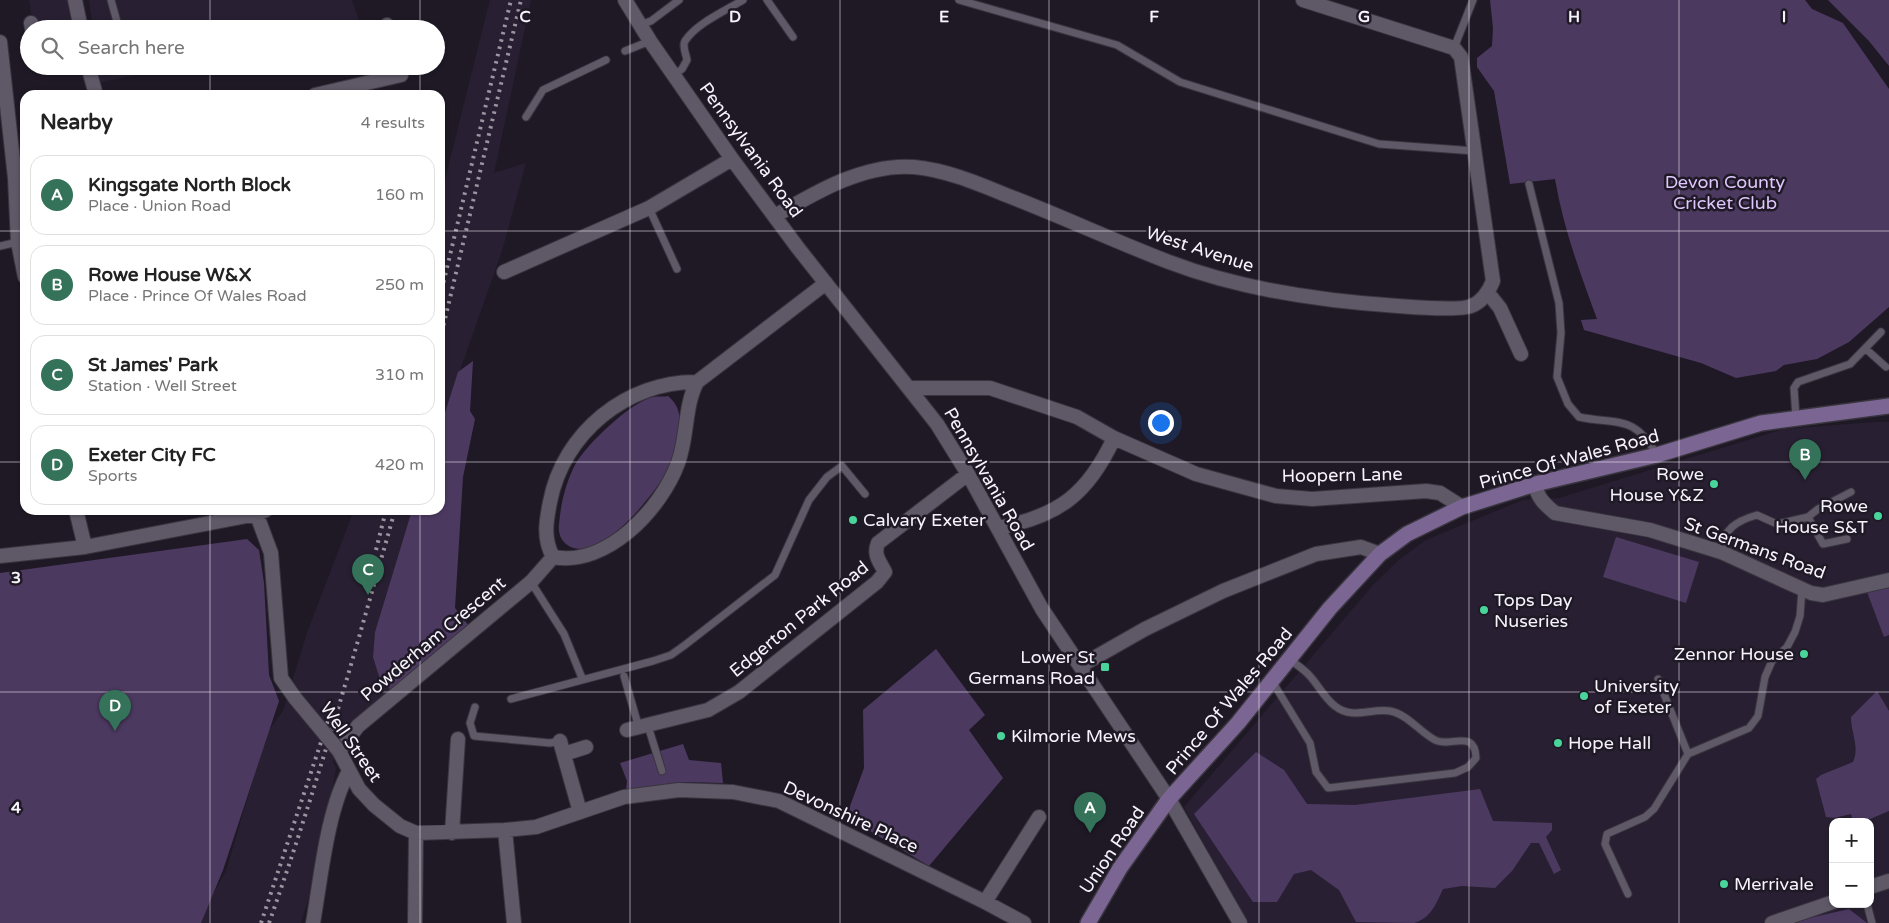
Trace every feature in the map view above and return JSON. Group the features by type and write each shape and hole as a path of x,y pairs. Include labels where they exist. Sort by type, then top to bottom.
{"street":[{"path":"75,0 79,20"},
{"name":"Pennsylvania Road","path":"625,0 650,40 732,159 826,283 937,424 968,474 1042,609 1169,799 1240,923"},
{"path":"1303,0 1454,48 1462,57 1493,281 1488,293 1500,308 1521,354"},
{"path":"0,42 20,177 18,242 20,252"},
{"path":"90,75 95,90"},
{"path":"339,90 401,75"},
{"path":"504,272 649,208 732,159"},
{"name":"West Avenue","path":"775,216 834,184 872,171 894,167 913,167 931,169 972,181 1171,263 1239,284 1337,302 1407,307 1471,306 1488,293"},
{"path":"698,382 651,387 629,397 604,414 586,431 567,456 554,482 545,526 546,545 553,557 564,559 584,556 593,552 626,532 651,510 678,463 689,403 698,382 826,283"},
{"name":"Hoopern Lane","path":"909,388 990,388 1077,417 1114,438 1196,474 1289,499 1367,496 1426,491 1440,493 1462,507"},
{"name":"Prince Of Wales Road","path":"1169,799 1232,730 1330,608 1380,554 1407,534 1462,507 1535,484 1657,455 1761,423 1889,406"},
{"path":"998,528 1044,516 1081,491 1100,467 1114,438"},
{"name":"Edgerton Park Road","path":"638,728 708,710 739,692 876,582 885,572 875,550 878,543 968,474"},
{"name":"St Germans Road","path":"1535,484 1536,493 1545,505 1555,513 1650,530 1721,552 1802,589 1823,595 1889,580"},
{"path":"77,515 85,547"},
{"path":"0,556 85,547 240,515"},
{"name":"Well Street","path":"260,515 271,553 281,678 339,751 359,789 374,805 400,826 416,833 505,830"},
{"path":"1080,666 1145,629 1223,591 1316,554 1361,547 1380,554"},
{"name":"Powderham Crescent","path":"339,751 358,726 531,582 553,557"},
{"path":"452,832 458,740"},
{"path":"580,812 562,747 586,747"},
{"path":"313,923 335,810 341,785 349,771"},
{"name":"Devonshire Place","path":"505,830 536,826 624,797 680,790 734,792 779,801 1024,923"},
{"name":"Union Road","path":"1088,923 1120,868 1169,799"},
{"path":"985,902 1039,817"},
{"path":"505,830 514,923"},
{"path":"414,922 416,833"},
{"path":"1874,886 1889,881"},
{"path":"1772,923 1829,903"}],"lane":[{"path":"111,0 117,20"},
{"path":"640,25 651,21 679,0"},
{"path":"674,75 682,70 687,60 684,47 685,41 700,27 743,0"},
{"path":"766,0 793,37"},
{"path":"959,0 1117,45 1180,82 1379,144 1475,152"},
{"path":"1454,48 1473,0"},
{"path":"625,51 650,40"},
{"path":"526,117 543,90 606,60"},
{"path":"1529,184 1559,303 1561,333 1557,377 1568,404 1579,417 1619,422 1634,427 1647,438 1657,455"},
{"path":"649,208 677,269"},
{"path":"0,246 18,242"},
{"path":"1796,418 1794,388 1798,382 1850,364 1881,332"},
{"path":"1866,349 1886,367"},
{"path":"511,698 554,688 582,678 671,655 737,603 764,586 779,568 809,500 827,478 842,466 865,494"},
{"path":"1721,552 1722,540 1740,520 1756,515 1777,524 1808,517 1818,508 1851,492"},
{"path":"1808,517 1823,544 1847,538"},
{"path":"531,582 564,634 582,678"},
{"path":"1628,894 1605,844 1607,834 1644,817 1654,810 1688,754 1749,728 1758,716 1765,677 1772,661 1787,647 1795,632 1800,616 1802,589"},
{"path":"1272,680 1310,743 1316,772 1328,788 1455,773 1468,767 1476,758 1476,749 1471,743 1462,740 1436,741 1397,713 1389,710 1359,714 1347,713 1335,707 1308,674 1290,660"},
{"path":"624,676 638,728 662,771"},
{"path":"1658,679 1688,754"},
{"path":"474,707 470,723 474,736 550,743 562,747"},
{"path":"1868,908 1872,923"}],"shaded area":[{"path":"29,0 70,0 74,20 32,20"},
{"path":"89,0 352,0 359,20 92,20"},
{"path":"490,0 531,0 494,173 526,163 502,251 445,413 445,180"},
{"path":"97,75 135,75 97,83"},
{"name":"University of Exeter","path":"1889,422 1889,923 1248,923 1184,807 1373,585 1399,560 1426,540 1523,500 1559,498 1784,429"},
{"path":"352,515 410,515 375,632 373,657 393,693 348,729 333,761 336,768 320,861 301,923 197,923 226,871 267,733 283,711 307,633"}],"green space":[{"name":"Devon County Cricket Club","path":"1490,0 1805,0 1812,9 1843,23 1889,89 1889,307 1849,342 1817,359 1784,365 1776,371 1736,378 1701,363 1584,330 1581,320 1597,319 1567,232 1555,179 1510,184 1494,91 1477,67 1477,58 1492,46 1493,28"},
{"path":"1828,0 1889,0 1889,66 1869,41"},
{"path":"473,361 470,411 475,419 463,477 455,608 469,626 393,693 379,676 373,657 375,632 410,515 445,515 445,412 458,372"},
{"path":"668,396 675,404 678,412 679,434 673,460 657,487 628,521 611,535 595,545 579,549 566,544 559,532 560,516 567,485 576,463 590,445 622,415 644,400"},
{"path":"1616,537 1699,562 1686,603 1603,577"},
{"path":"247,539 259,550 264,583 269,675 279,701 223,870 201,923 0,923 0,573"},
{"path":"1889,587 1889,635 1884,637 1867,592"},
{"path":"936,649 985,715 969,730 1003,778 929,866 846,817 864,768 863,710"},
{"path":"1877,691 1889,711 1889,811 1872,818 1852,818 1851,814 1834,818 1826,817 1816,779 1821,775 1853,762 1856,751 1851,717"},
{"path":"683,744 689,760 721,763 723,783 681,782 626,790 627,781 620,763"},
{"path":"1256,752 1284,770 1307,804 1355,805 1480,789 1493,821 1552,823 1552,830 1546,837 1561,870 1554,874 1539,843 1531,843 1512,871 1495,888 1462,886 1443,889 1429,914 1414,923 1356,922 1339,890 1311,870 1294,874 1277,902 1253,902 1194,814"},
{"path":"1849,909 1867,923 1791,923 1792,922"}],"railway":[{"path":"445,276 511,0"},
{"path":"445,319 521,0"},
{"path":"376,550 385,515"},
{"path":"269,923 320,769 394,515"},
{"path":"261,923 331,712"}],"place":[{"name":"Rowe House W&X","path":"1805,480"},
{"name":"Rowe House Y&Z","path":"1714,484"},
{"name":"Rowe House S&T","path":"1878,516"},
{"name":"Calvary Exeter","path":"853,520"},
{"name":"St James' Park","path":"368,595"},
{"name":"Tops Day Nuseries","path":"1484,610"},
{"name":"Zennor House","path":"1804,654"},
{"name":"Lower St Germans Road","path":"1105,667"},
{"name":"University of Exeter","path":"1584,696"},
{"name":"Exeter City FC","path":"115,731"},
{"name":"Kilmorie Mews","path":"1001,736"},
{"name":"Hope Hall","path":"1558,743"},
{"name":"Kingsgate North Block","path":"1090,833"},
{"name":"Merrivale","path":"1724,884"}]}
